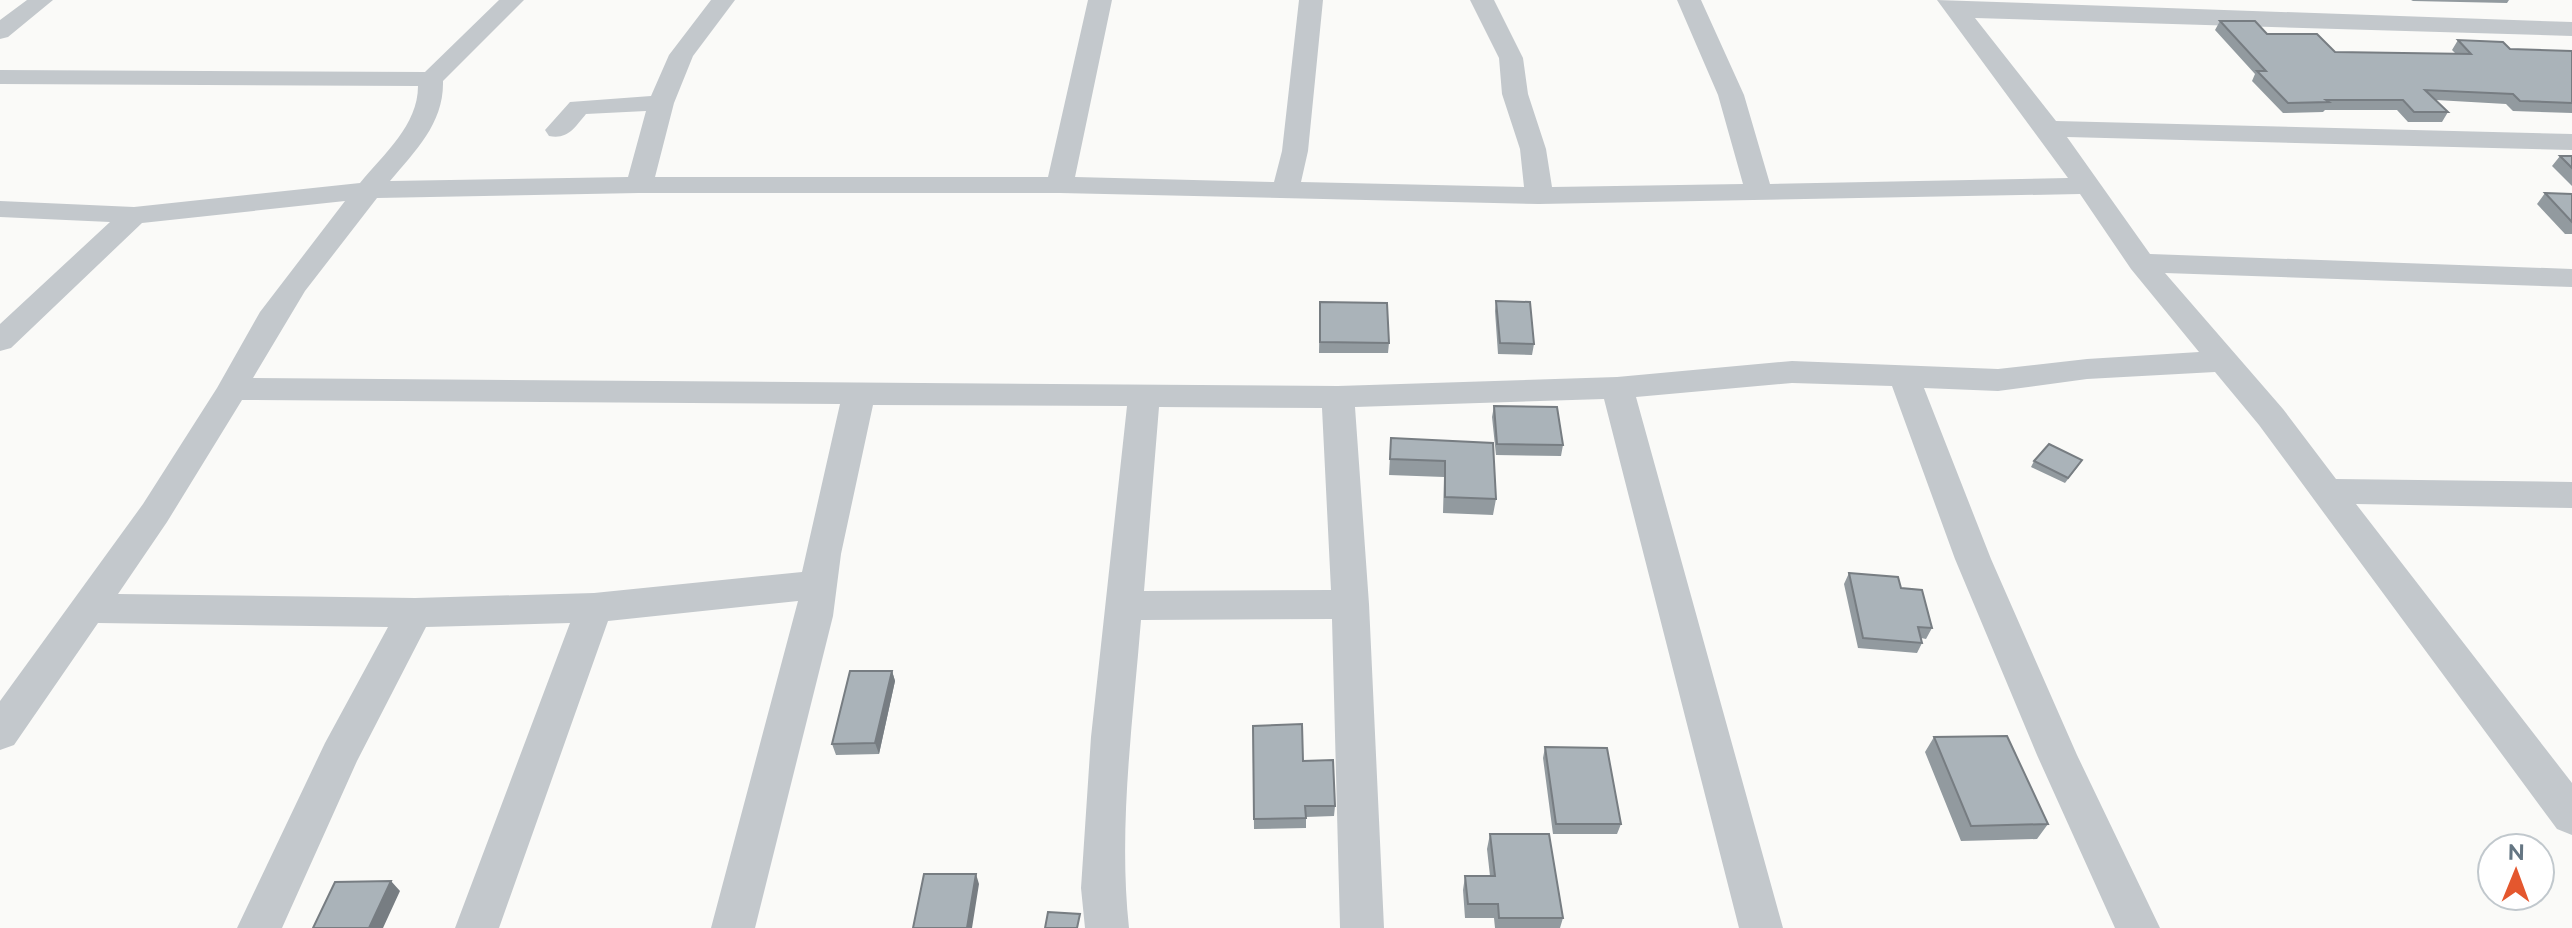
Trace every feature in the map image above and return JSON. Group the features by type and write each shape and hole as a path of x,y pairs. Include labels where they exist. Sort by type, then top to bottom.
{"street":[{"path":"0,32 41,0"},
{"path":"0,77 431,79 512,0"},
{"path":"639,185 661,103 681,55 723,0"},
{"path":"1060,185 1100,0"},
{"path":"1286,189 1295,151 1311,0"},
{"path":"1482,0 1511,58 1515,94 1533,149 1539,196"},
{"path":"1689,0 1731,95 1759,193"},
{"path":"1952,5 2572,29"},
{"path":"1952,5 2048,129 2141,263 2271,417 2572,816"},
{"path":"0,733 155,513 232,389 249,351 286,297 422,124 431,103 431,79"},
{"path":"558,130 579,107 661,103"},
{"path":"2048,129 2572,142"},
{"path":"0,209 134,215 371,190 639,185 1060,185 1539,196 2087,186"},
{"path":"0,341 134,215"},
{"path":"2141,263 2572,278"},
{"path":"232,389 859,392 1144,398 1338,397 1617,388 1792,372 1998,380 2087,369 2223,361"},
{"path":"1904,377 1985,587 2057,755 2138,928"},
{"path":"1617,388 1761,928"},
{"path":"733,928 814,616 859,392"},
{"path":"1338,397 1350,604 1362,928"},
{"path":"1107,928 1103,888 1111,737 1144,398"},
{"path":"2325,491 2572,495"},
{"path":"86,608 415,613 594,608 818,585"},
{"path":"1123,606 1350,604"},
{"path":"477,928 594,608"},
{"path":"259,928 339,755 415,613"}],"building":[{"path":"2220,21 2255,21 2267,34 2317,34 2335,52 2471,54 2458,40 2503,42 2510,49 2572,51 2572,103 2520,101 2513,94 2425,90 2448,112 2414,112 2403,100 2288,103 2257,71 2266,71"},
{"path":"2560,156 2572,156 2572,168"},
{"path":"2545,193 2572,194 2572,222"},
{"path":"1496,301 1530,302 1534,344 1500,343"},
{"path":"1320,302 1387,303 1389,343 1320,342"},
{"path":"1494,406 1557,407 1563,445 1497,444"},
{"path":"1391,438 1493,443 1496,499 1445,497 1445,461 1390,459"},
{"path":"2049,444 2082,460 2068,478 2034,461"},
{"path":"1849,573 1898,577 1901,588 1922,590 1932,628 1918,627 1922,643 1863,638"},
{"path":"850,671 892,671 875,743 832,744"},
{"path":"1302,724 1303,761 1333,760 1335,806 1305,806 1306,818 1254,819 1253,726"},
{"path":"2007,736 2048,824 1971,826 1934,737"},
{"path":"1545,747 1607,748 1621,824 1556,824"},
{"path":"1490,834 1549,834 1563,918 1499,918 1498,904 1468,904 1465,876 1495,876"},
{"path":"924,874 976,874 967,928 913,928"},
{"path":"391,881 369,928 313,928 335,882"},
{"path":"1048,912 1080,914 1077,928 1045,928"}]}
